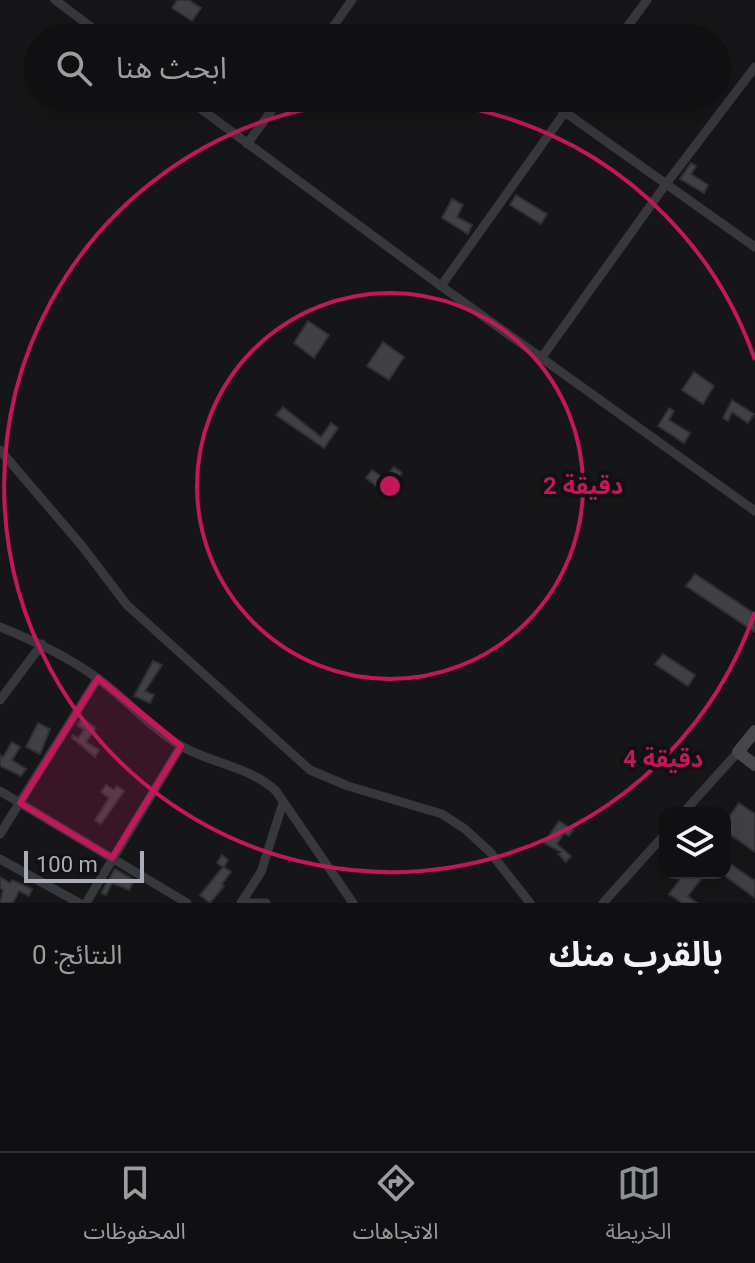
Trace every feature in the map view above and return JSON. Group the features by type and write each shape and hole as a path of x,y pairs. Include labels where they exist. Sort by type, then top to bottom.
{"street":[{"path":"55,0 87,24"},
{"path":"335,24 352,0"},
{"path":"629,24 647,0"},
{"path":"731,106 751,82 755,67"},
{"path":"205,112 755,511"},
{"path":"247,144 271,112"},
{"path":"441,286 564,112 755,247"},
{"path":"542,357 666,184 726,112"},
{"path":"0,450 82,546 127,605 310,770 348,786 442,814 465,829 490,852 530,903"},
{"path":"0,627 42,644 98,678 181,746 219,764 258,777 276,791 353,903"},
{"path":"0,700 42,644"},
{"path":"0,834 98,678"},
{"path":"688,807 755,731"},
{"path":"86,903 181,746"},
{"path":"738,752 755,765"},
{"path":"0,791 187,903"},
{"path":"241,903 261,872 283,803"},
{"path":"603,903 659,841"},
{"path":"0,859 79,903"},
{"path":"250,903 266,903"}],"highlighted area":[{"path":"98,678 181,746 112,858 20,803"}],"building":[{"path":"177,0 189,0 201,8 192,21 172,8"},
{"path":"691,163 696,166 691,174 708,185 704,193 680,179"},
{"path":"516,195 547,214 541,224 510,205"},
{"path":"452,199 463,205 457,217 472,225 468,234 442,218"},
{"path":"308,321 329,335 314,358 294,343"},
{"path":"383,342 404,357 389,380 367,366"},
{"path":"694,372 714,386 703,404 682,390"},
{"path":"732,400 754,414 748,423 732,412 728,421 723,418"},
{"path":"283,407 321,437 331,423 338,428 324,448 276,415"},
{"path":"669,408 674,411 669,420 690,433 684,443 658,426"},
{"path":"394,467 402,473 387,494 366,478 372,470 385,479"},
{"path":"695,574 755,614 755,632 686,586"},
{"path":"663,654 695,675 688,686 655,664"},
{"path":"153,661 162,665 145,691 154,695 150,703 134,696"},
{"path":"82,718 96,728 86,742 99,750 95,757 72,738 73,735 78,738 84,730 77,725"},
{"path":"38,723 50,729 40,754 26,747"},
{"path":"12,742 20,747 12,760 26,769 21,776 0,766 0,755 3,757"},
{"path":"106,785 114,790 117,786 124,791 101,824 95,820 109,798 101,792"},
{"path":"739,803 755,814 755,852 731,835 731,814"},
{"path":"559,821 573,830 569,836 564,833 557,844 571,856 566,862 558,854 561,852 544,843"},
{"path":"222,855 228,860 224,867 231,872 210,903 200,895 223,867 217,863"},
{"path":"731,864 755,881 755,898 729,879"},
{"path":"115,869 134,880 129,890 112,883 106,895 101,893"},
{"path":"0,877 32,889 29,896 19,891 13,903 0,903 3,890 0,888"},
{"path":"680,879 701,879 688,896 697,903 682,903 669,894"}]}
